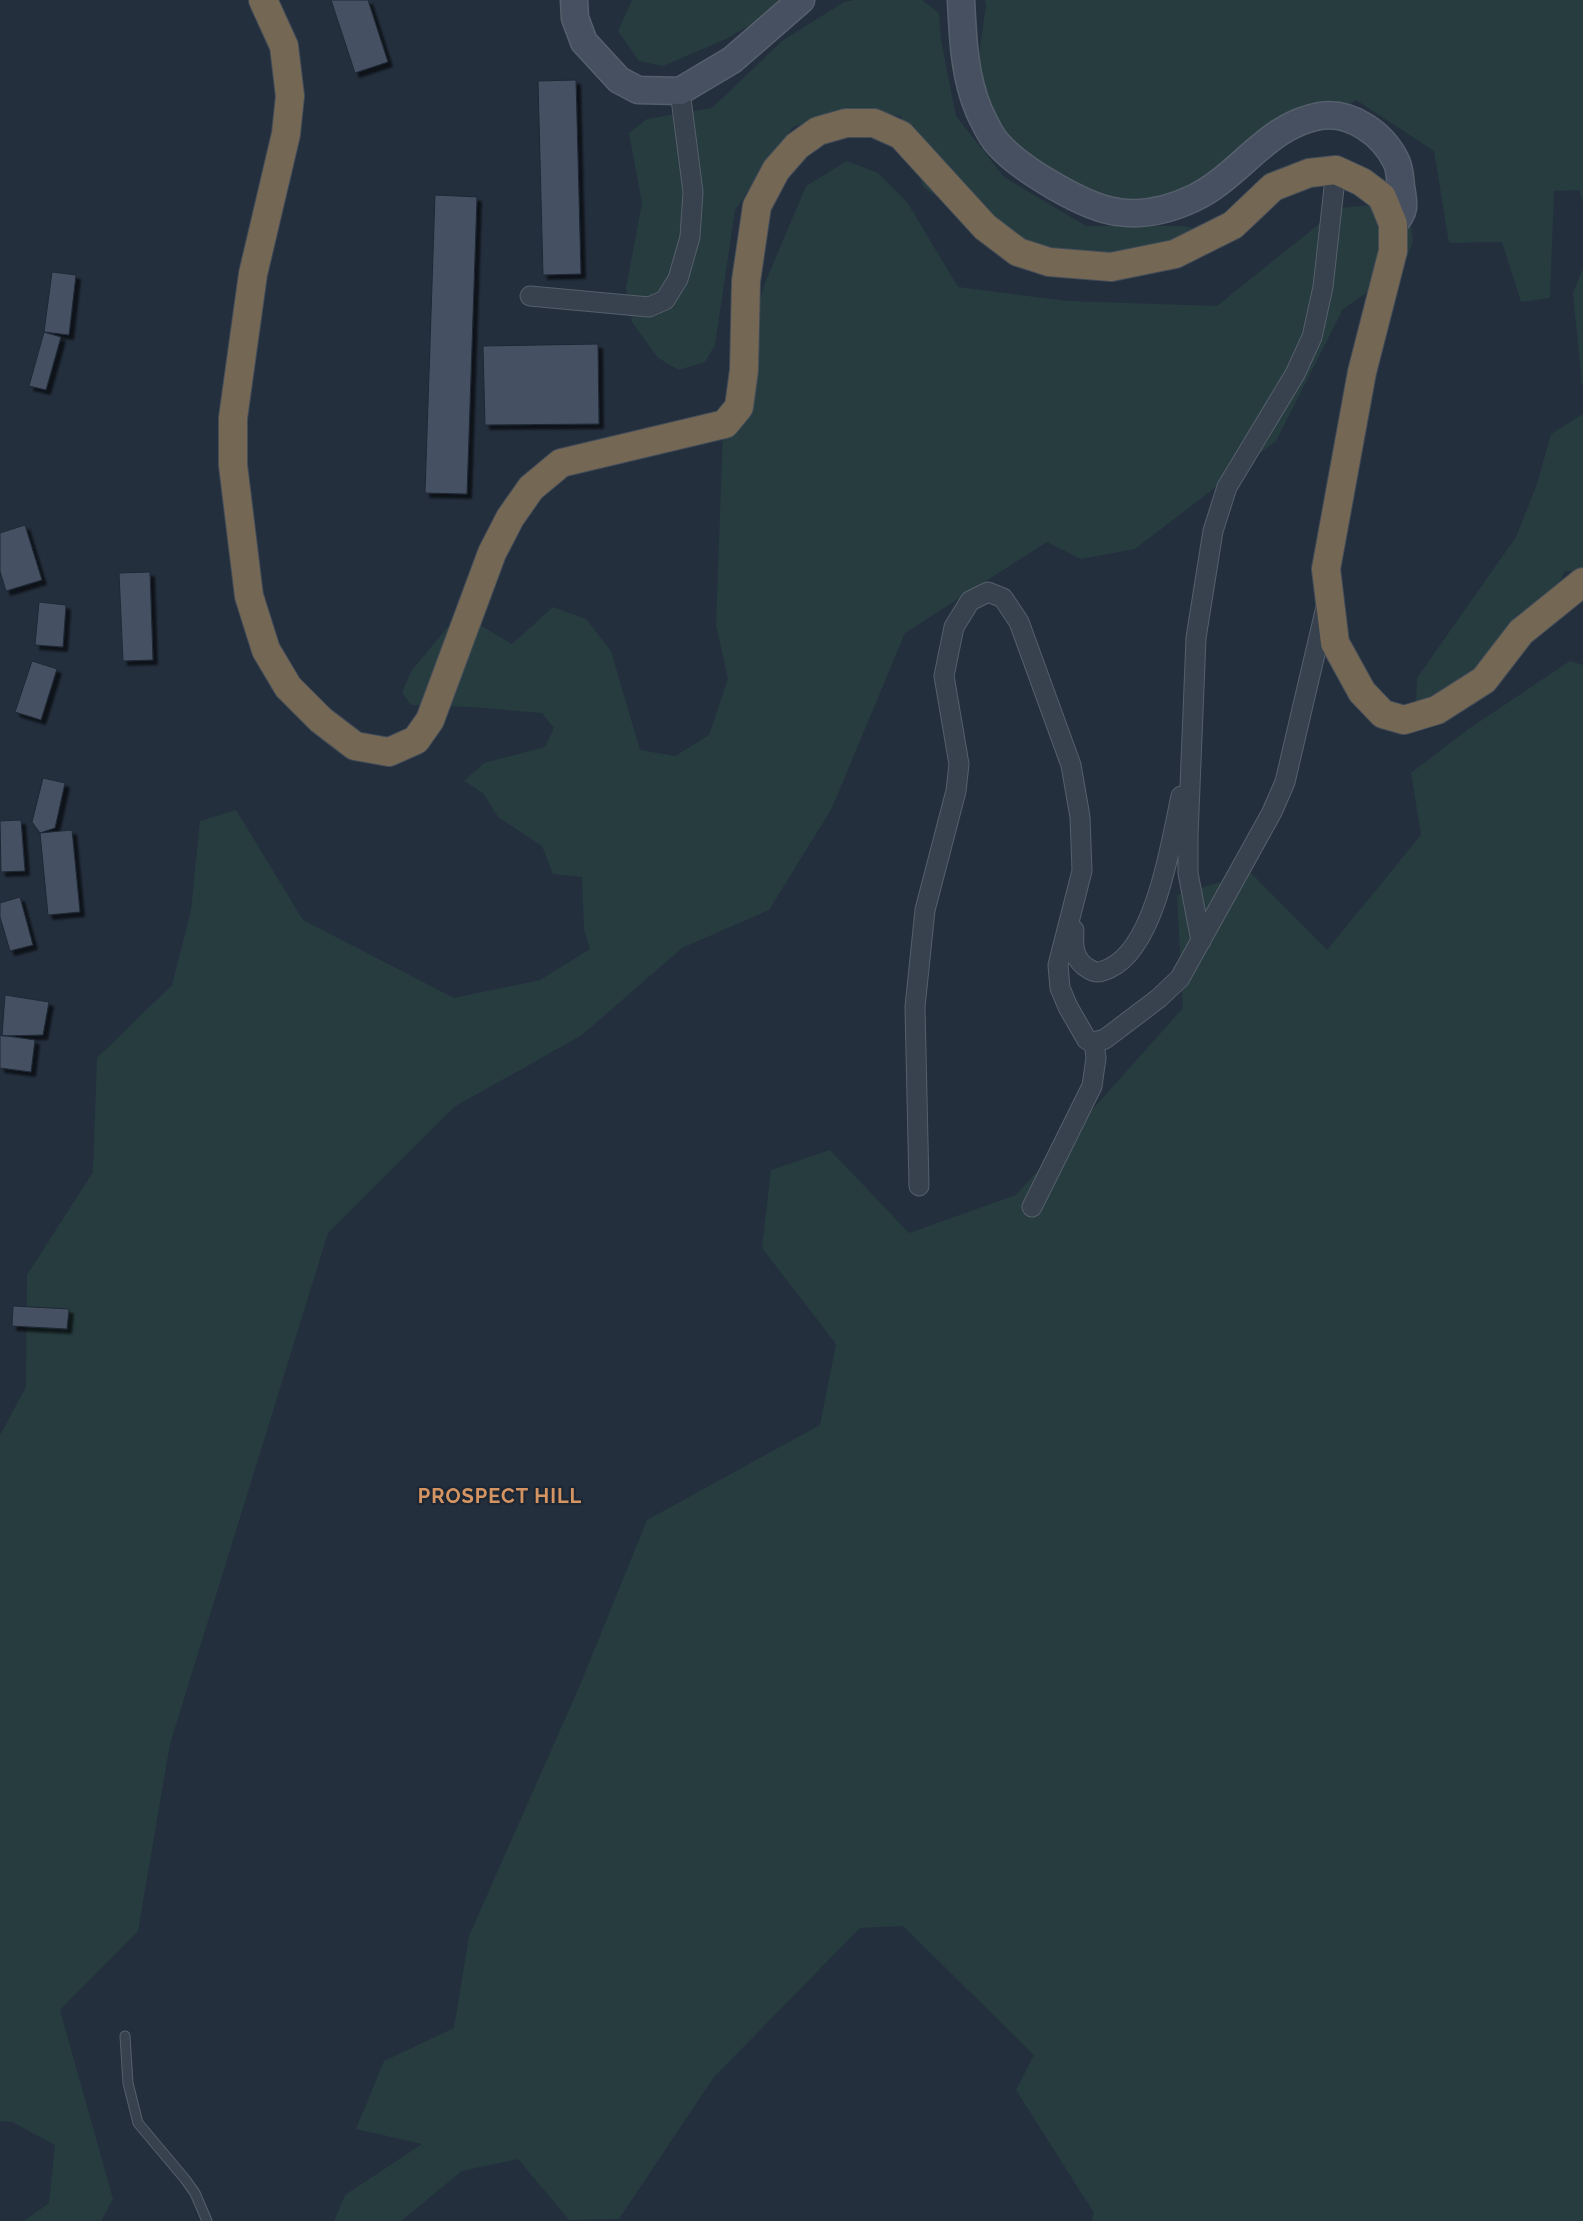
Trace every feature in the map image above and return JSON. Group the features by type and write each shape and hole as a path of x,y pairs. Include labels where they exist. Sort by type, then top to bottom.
{"highway":[{"path":"263,0 284,46 290,96 286,134 252,274 232,418 232,465 250,596 266,650 288,687 321,720 355,746 389,752 416,740 430,720 492,553 510,518 531,488 561,463 725,424 739,407 744,370 746,282 757,206 776,170 797,146 818,131 846,123 874,123 901,135 985,227 1018,252 1049,262 1111,267 1175,254 1233,225 1273,187 1309,172 1336,170 1362,182 1382,197 1393,224 1393,251 1362,372 1326,569 1335,644 1362,692 1383,714 1404,720 1437,710 1484,680 1521,632 1583,582"}],"street":[{"path":"574,0 575,18 584,42 618,80 638,90 680,91 732,60 800,0"},
{"path":"961,0 965,61 979,111 996,143 1021,166 1092,206 1118,212 1143,213 1170,208 1196,197 1220,182 1274,135 1301,122 1320,116 1338,117 1358,122 1376,133 1396,162 1405,207 1400,217 1393,224"},
{"path":"530,296 649,307 665,300 678,279 690,237 693,211 680,91"},
{"path":"1201,941 1188,873 1196,638 1213,531 1227,487 1294,374 1312,337 1323,287 1336,170"},
{"path":"919,1186 916,1007 924,910 956,792 960,764 944,676 954,627 970,601 988,592 1003,598 1019,622 1071,765 1080,817 1082,871 1058,965 1060,988 1068,1007 1087,1040 1094,1042 1105,1039 1160,998 1180,978 1272,812 1286,782 1329,594"},
{"path":"1074,903 1073,951 1082,966 1100,973 1119,964 1132,949 1157,898 1168,857 1192,744"},
{"path":"1032,1207 1092,1086 1096,1058 1094,1042"}],"lane":[{"path":"125,2036 128,2083 138,2122 195,2193 207,2221"}],"green space":[{"path":"632,0 794,0 726,39 663,66 639,61 618,31"},
{"path":"854,0 922,0 939,13 941,40 956,116 1004,177 1086,226 1182,226 1203,230 1155,271 1011,246 923,187 901,116 847,111 793,127 735,210 715,345 705,362 679,370 658,358 632,322 626,288 642,203 629,133 647,119 712,108 782,41 844,2"},
{"path":"985,0 1583,0 1583,203 1579,190 1554,191 1550,298 1521,302 1502,242 1449,243 1434,151 1356,100 1280,146 1171,197 1104,200 1030,156 989,120 976,75 986,6"},
{"path":"847,161 878,173 907,202 958,287 1067,301 1217,306 1339,208 1403,202 1410,216 1413,242 1402,269 1343,309 1276,441 1135,549 1081,559 1047,542 905,633 832,808 769,910 682,948 582,1035 454,1107 328,1233 170,1744 138,1931 60,2010 113,2199 101,2221 24,2221 49,2203 55,2145 12,2122 0,2121 0,1435 26,1387 27,1275 93,1172 97,1058 172,985 191,910 200,821 236,810 303,920 454,998 540,980 590,949 584,929 582,877 553,874 542,846 498,817 483,793 464,781 484,763 545,747 554,728 542,713 471,707 411,705 402,692 412,670 447,628 473,621 512,644 553,607 586,619 611,651 640,750 675,756 709,735 728,679 716,625 723,431 765,283 806,186"},
{"path":"1583,268 1583,384 1582,384 1573,293"},
{"path":"1583,414 1583,571 1565,571 1529,643 1475,699 1416,704 1417,678 1516,537 1537,484 1551,434"},
{"path":"1570,661 1583,665 1583,2221 1092,2221 1094,2213 1016,2090 1034,2055 903,1926 860,1928 714,2077 619,2219 569,2220 518,2159 462,2171 401,2221 334,2221 345,2195 422,2144 356,2129 384,2061 454,2028 469,1936 580,1685 647,1520 820,1425 836,1344 762,1248 771,1170 830,1150 909,1233 1016,1195 1183,1008 1177,895 1251,873 1327,950 1421,835 1411,773 1467,730"}],"building":[{"path":"331,0 368,0 388,62 355,73"},
{"path":"576,80 581,274 543,275 538,81"},
{"path":"435,195 477,197 467,494 425,493"},
{"path":"52,272 76,275 69,335 44,332"},
{"path":"44,332 61,337 46,390 29,386"},
{"path":"598,344 599,424 485,425 483,346"},
{"path":"25,525 42,580 6,591 0,571 0,533"},
{"path":"150,572 153,660 123,661 119,573"},
{"path":"39,602 66,605 63,647 35,645"},
{"path":"32,661 57,669 41,720 15,712"},
{"path":"43,778 65,783 55,828 40,833 32,822"},
{"path":"21,820 25,871 1,872 0,821"},
{"path":"72,830 80,912 48,915 40,833"},
{"path":"20,897 33,945 10,951 0,917 0,903"},
{"path":"5,995 49,1002 43,1035 2,1036"},
{"path":"0,1035 35,1040 31,1072 0,1068"},
{"path":"13,1306 69,1309 67,1329 12,1326"}],"district":[{"name":"PROSPECT HILL","path":"500,1496"}]}
